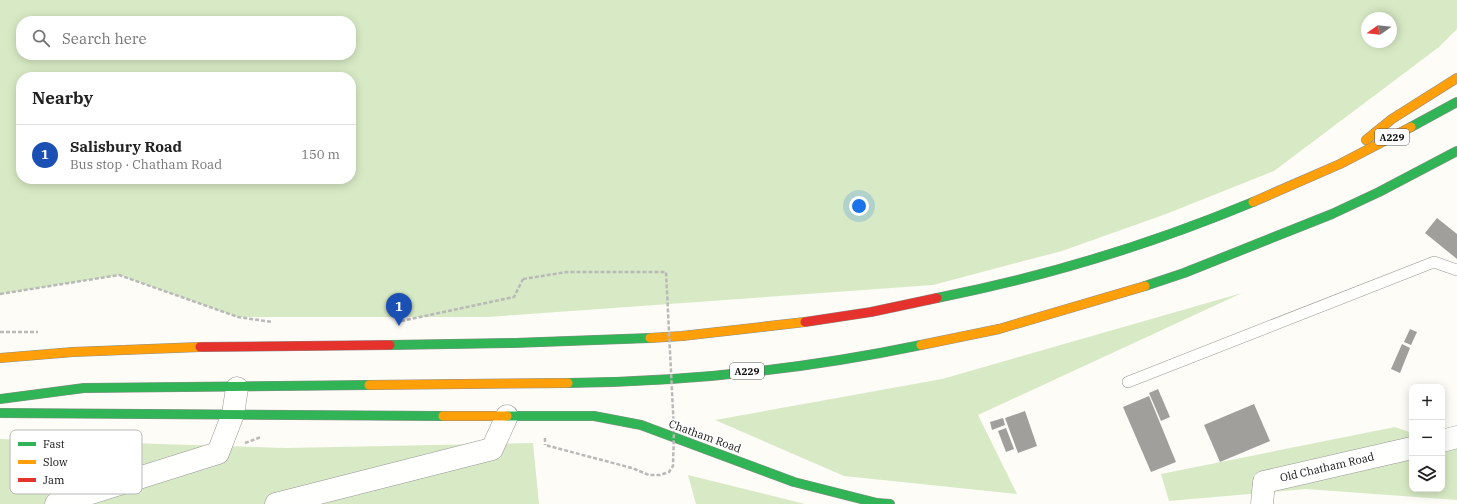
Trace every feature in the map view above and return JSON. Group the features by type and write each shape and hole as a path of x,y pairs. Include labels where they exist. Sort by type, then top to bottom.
{"main road":[{"path":"1327,170 1392,119 1457,78"},
{"name":"A229","path":"0,358 48,353 197,347 590,341 729,332 871,312 948,297 1093,260 1224,214 1327,170 1457,102"},
{"name":"A229","path":"0,399 84,388 237,388 583,383 709,376 819,364 999,330 1114,296 1184,273 1332,214 1379,192 1457,150"},
{"name":"Chatham Road","path":"0,413 594,416 641,425 794,482 877,503 890,504"}],"street":[{"path":"142,477 218,453 232,414 237,388"},
{"path":"276,504 492,449 507,416"},
{"path":"1445,440 1457,438"},
{"name":"Old Chatham Road","path":"1262,504 1264,482 1409,449"},
{"path":"56,504 88,494"}],"lane":[{"path":"1128,382 1434,262 1457,270"}],"path":[{"path":"514,297 523,279 567,272 666,272 674,430 673,466 669,472 660,475 649,475 632,468 545,445"},
{"path":"0,294 119,275 238,317 275,323"}],"green space":[{"path":"0,0 1457,0 1457,29 1439,47 1274,171 1166,214 1062,251 933,285 488,317 238,317 119,275 0,294"},
{"path":"1242,293 978,415 1017,494 844,476 715,420 942,379"},
{"path":"1395,427 1409,432 1409,492 1445,492 1445,443 1457,447 1457,500 1306,489 1169,501 1161,474"},
{"path":"0,439 10,439 10,494 142,494 142,443 286,448 533,443 539,504 0,504"},
{"path":"688,475 805,504 696,504"}],"building":[{"path":"1437,218 1457,234 1457,259 1425,233"},
{"path":"1410,329 1417,332 1411,345 1404,342"},
{"path":"1402,344 1410,348 1400,373 1391,369"},
{"path":"1158,389 1170,417 1161,421 1149,393"},
{"path":"1149,396 1176,462 1151,472 1123,407"},
{"path":"1254,404 1270,441 1220,462 1204,425"},
{"path":"1025,411 1037,446 1018,453 1005,418"},
{"path":"1003,418 1005,425 992,430 990,422"},
{"path":"1006,428 1014,449 1006,452 998,431"}],"traffic: fast":[{"path":"1411,127 1457,102"},
{"path":"1145,286 1184,273 1332,214 1379,192 1457,151"},
{"path":"937,298 977,290 1097,258 1176,232 1253,202"},
{"path":"390,345 514,343 650,338"},
{"path":"568,383 657,380 746,373 834,361 921,345"},
{"path":"0,399 84,388 369,385"},
{"path":"0,413 443,416"},
{"path":"507,416 594,416 641,425 794,482 877,503 890,504"}],"traffic: slow":[{"path":"1366,140 1392,119 1457,78"},
{"path":"1253,202 1340,164 1411,127"},
{"path":"921,345 999,329 1145,286"},
{"path":"650,338 682,336 805,322"},
{"path":"0,358 73,352 200,347"},
{"path":"369,385 568,383"},
{"path":"443,416 507,416"}],"traffic: jam":[{"path":"805,322 871,312 937,298"},
{"path":"200,347 390,345"}],"place":[{"name":"Salisbury Road","path":"399,326"}]}
